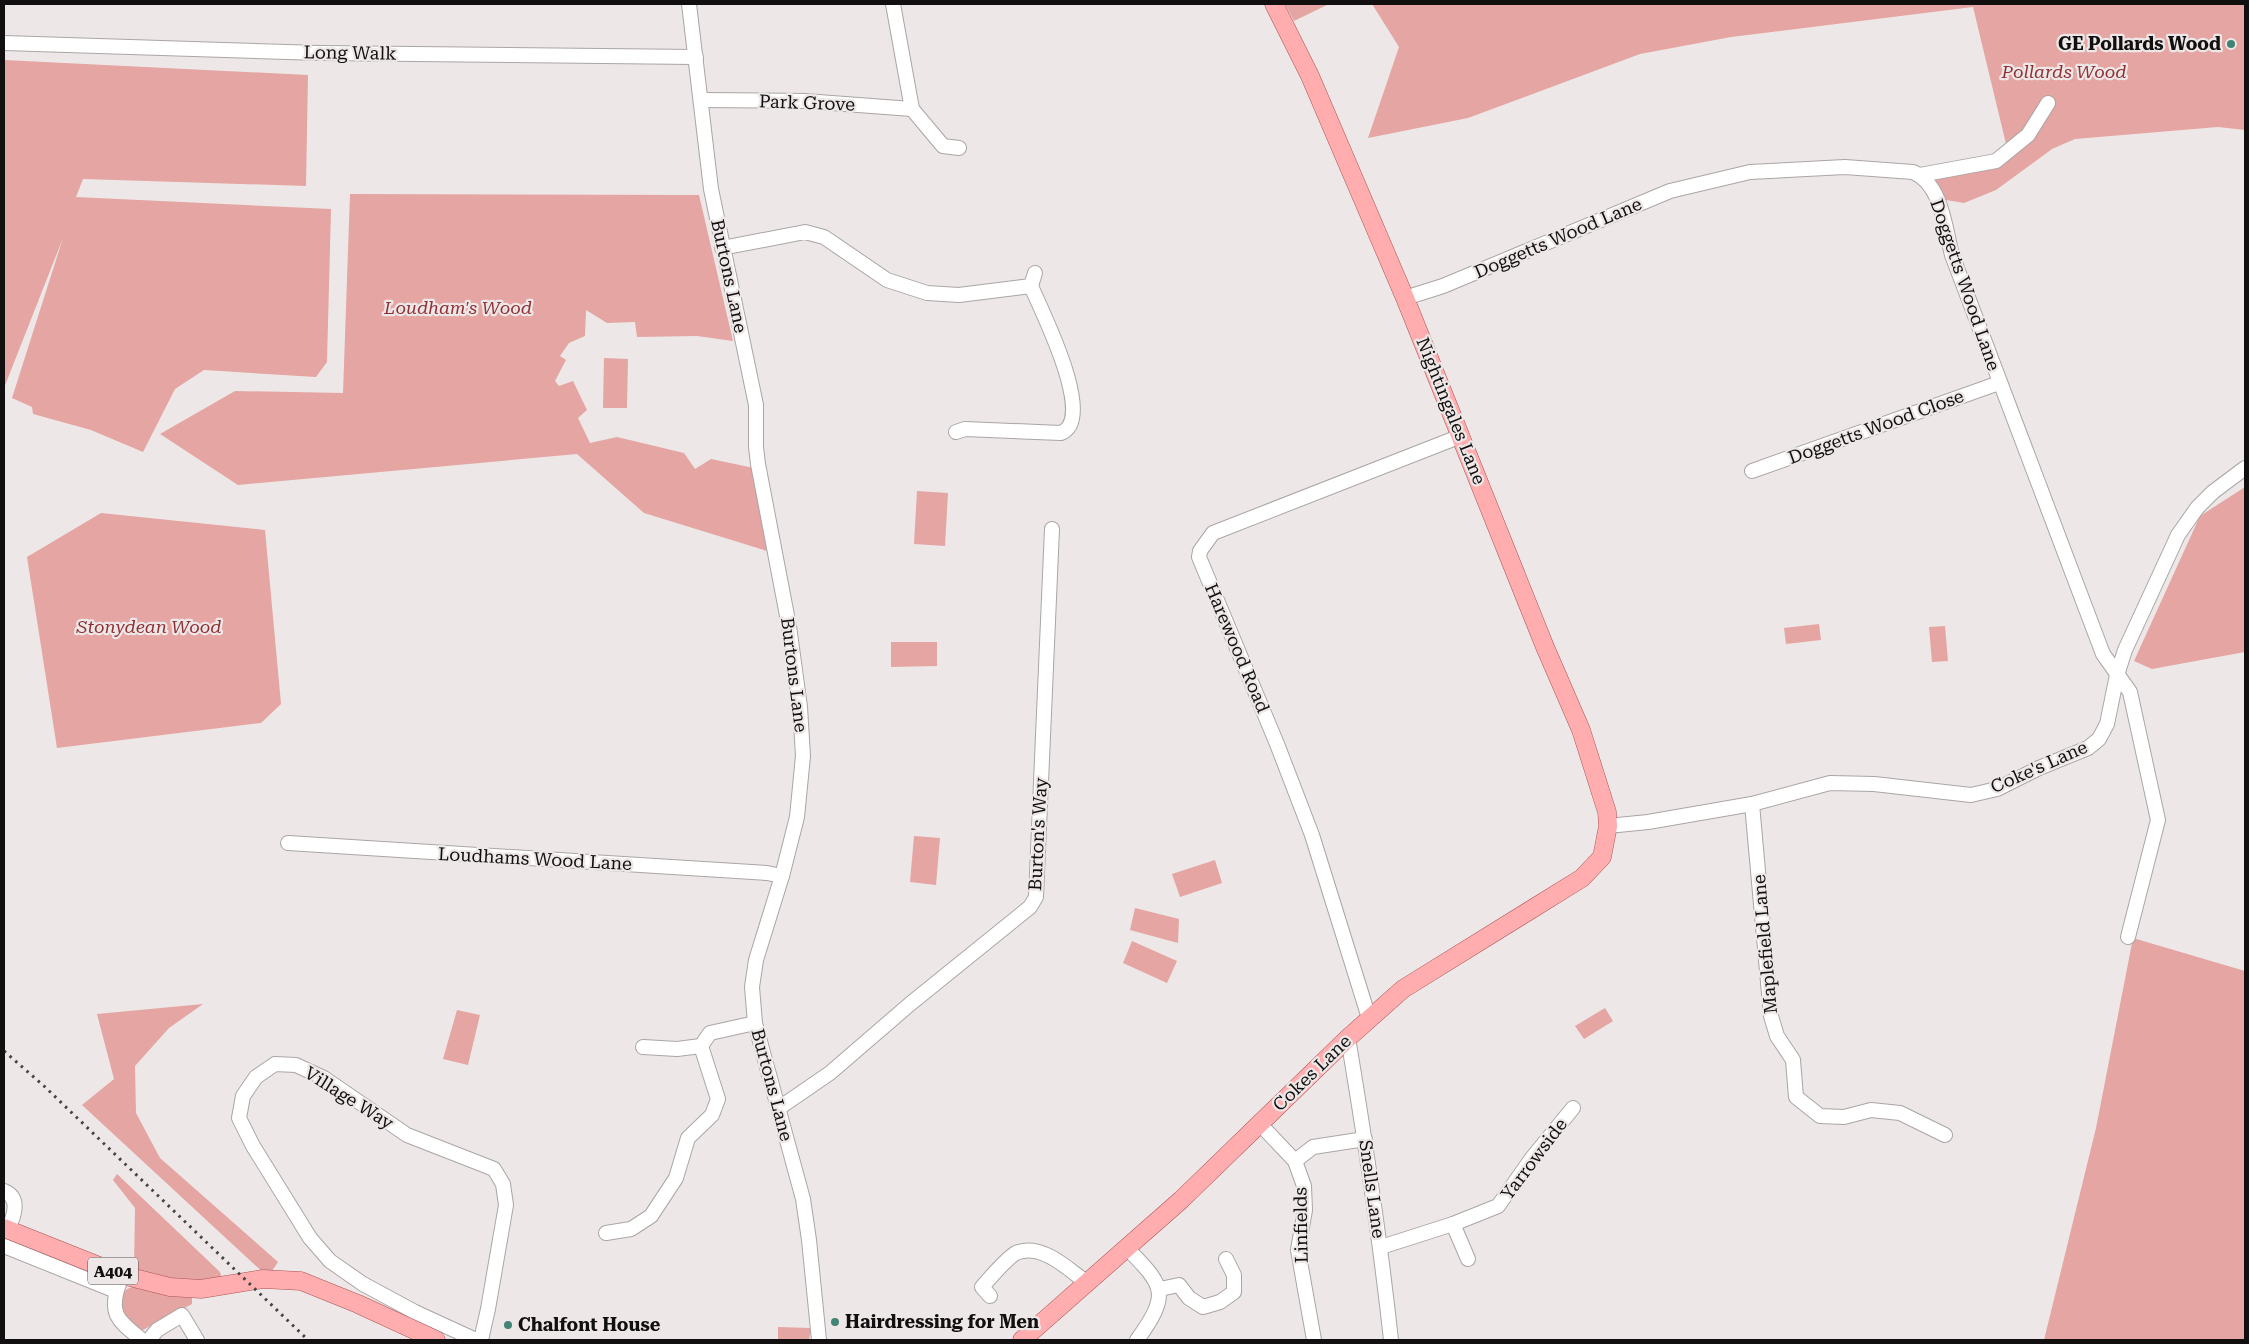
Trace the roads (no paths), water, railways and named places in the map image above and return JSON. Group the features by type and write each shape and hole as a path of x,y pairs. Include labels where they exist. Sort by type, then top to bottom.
{"main road":[{"name":"Nightingales Lane","path":"1274,4 1310,76 1462,436 1545,647 1581,730 1607,812 1608,826"},
{"name":"Cokes Lane","path":"1022,1340 1181,1200 1369,1018 1403,989 1582,878 1602,857 1608,826"},
{"name":"A404","path":"5,1235 119,1283 201,1289 263,1280 301,1281 358,1304 436,1340"}],"street":[{"name":"Burtons Lane","path":"689,4 702,100 711,189 756,405 758,464 788,626 800,707 804,756 797,816 782,876 756,960 752,987 755,1023 802,1199 809,1240 819,1340"},
{"path":"893,4 912,108 943,146 959,148"},
{"name":"Long Walk","path":"4,43 320,53 696,57"},
{"name":"Park Grove","path":"702,100 805,101 912,108"},
{"path":"1920,175 1996,161 2028,135 2048,103"},
{"name":"Doggetts Wood Lane","path":"1405,298 1443,286 1670,191 1688,186 1750,172 1845,167 1913,172 1920,175 1937,197 1952,255 2103,654 2130,692 2158,820 2128,937"},
{"path":"722,248 805,232 824,237 887,280 927,293 960,295 1033,279 1069,378 1072,395 1071,425 1067,431 1061,433 965,429 956,432"},
{"name":"Doggetts Wood Close","path":"1752,471 1999,383"},
{"name":"Harewood Road","path":"1369,1018 1312,835 1277,744 1199,557 1200,551 1213,533 1462,436"},
{"name":"Coke's Lane","path":"1608,826 1648,822 1752,804 1830,783 1874,784 1971,795 1997,790 2039,768 2088,748 2099,739 2107,724 2117,675 2125,650 2178,535 2197,508 2213,492 2245,468"},
{"name":"Burton's Way","path":"779,1108 830,1073 910,1004 1030,906 1036,897 1052,529"},
{"name":"Maplefield Lane","path":"1752,804 1771,1016 1777,1036 1793,1060 1796,1097 1820,1116 1844,1117 1870,1110 1900,1113 1945,1135"},
{"name":"Loudhams Wood Lane","path":"288,843 767,873 782,876"},
{"path":"643,1047 677,1049 701,1046 710,1033 755,1023"},
{"name":"Snells Lane","path":"1348,1038 1381,1247 1390,1340"},
{"path":"606,1233 631,1229 651,1216 676,1178 688,1138 712,1114 718,1099 701,1046"},
{"name":"Village Way","path":"476,1340 415,1312 363,1284 330,1261 315,1244 253,1146 239,1118 243,1096 256,1077 275,1064 296,1065 324,1078 407,1135 494,1169 503,1184 506,1205 481,1340"},
{"name":"Yarrowside","path":"1381,1247 1453,1224 1498,1206 1532,1158 1573,1108"},
{"name":"Linfields","path":"1259,1123 1294,1161 1304,1186 1305,1210 1298,1250 1314,1340"},
{"path":"1294,1161 1313,1147 1365,1139"},
{"path":"4,1191 14,1199 16,1208 5,1235"},
{"path":"1453,1224 1468,1259"},
{"path":"1126,1247 1151,1273 1160,1289 1160,1299 1153,1319 1138,1340"},
{"path":"981,1288 1016,1253 1036,1250 1057,1261 1086,1282"},
{"path":"1160,1289 1179,1286 1189,1298 1203,1306 1220,1302 1234,1292 1234,1275 1226,1259"},
{"path":"119,1283 113,1308 118,1320 142,1340"},
{"path":"149,1340 157,1330 182,1315 197,1340"}],"railway":[{"path":"4,1051 44,1086 308,1340"}],"place":[{"name":"GE Pollards Wood","path":"2231,44"},
{"name":"Hairdressing for Men","path":"835,1322"},
{"name":"Chalfont House","path":"508,1325"}],"park label":[{"name":"Pollards Wood","path":"2064,72"},
{"name":"Loudham's Wood","path":"458,308"},
{"name":"Stonydean Wood","path":"149,627"}]}
